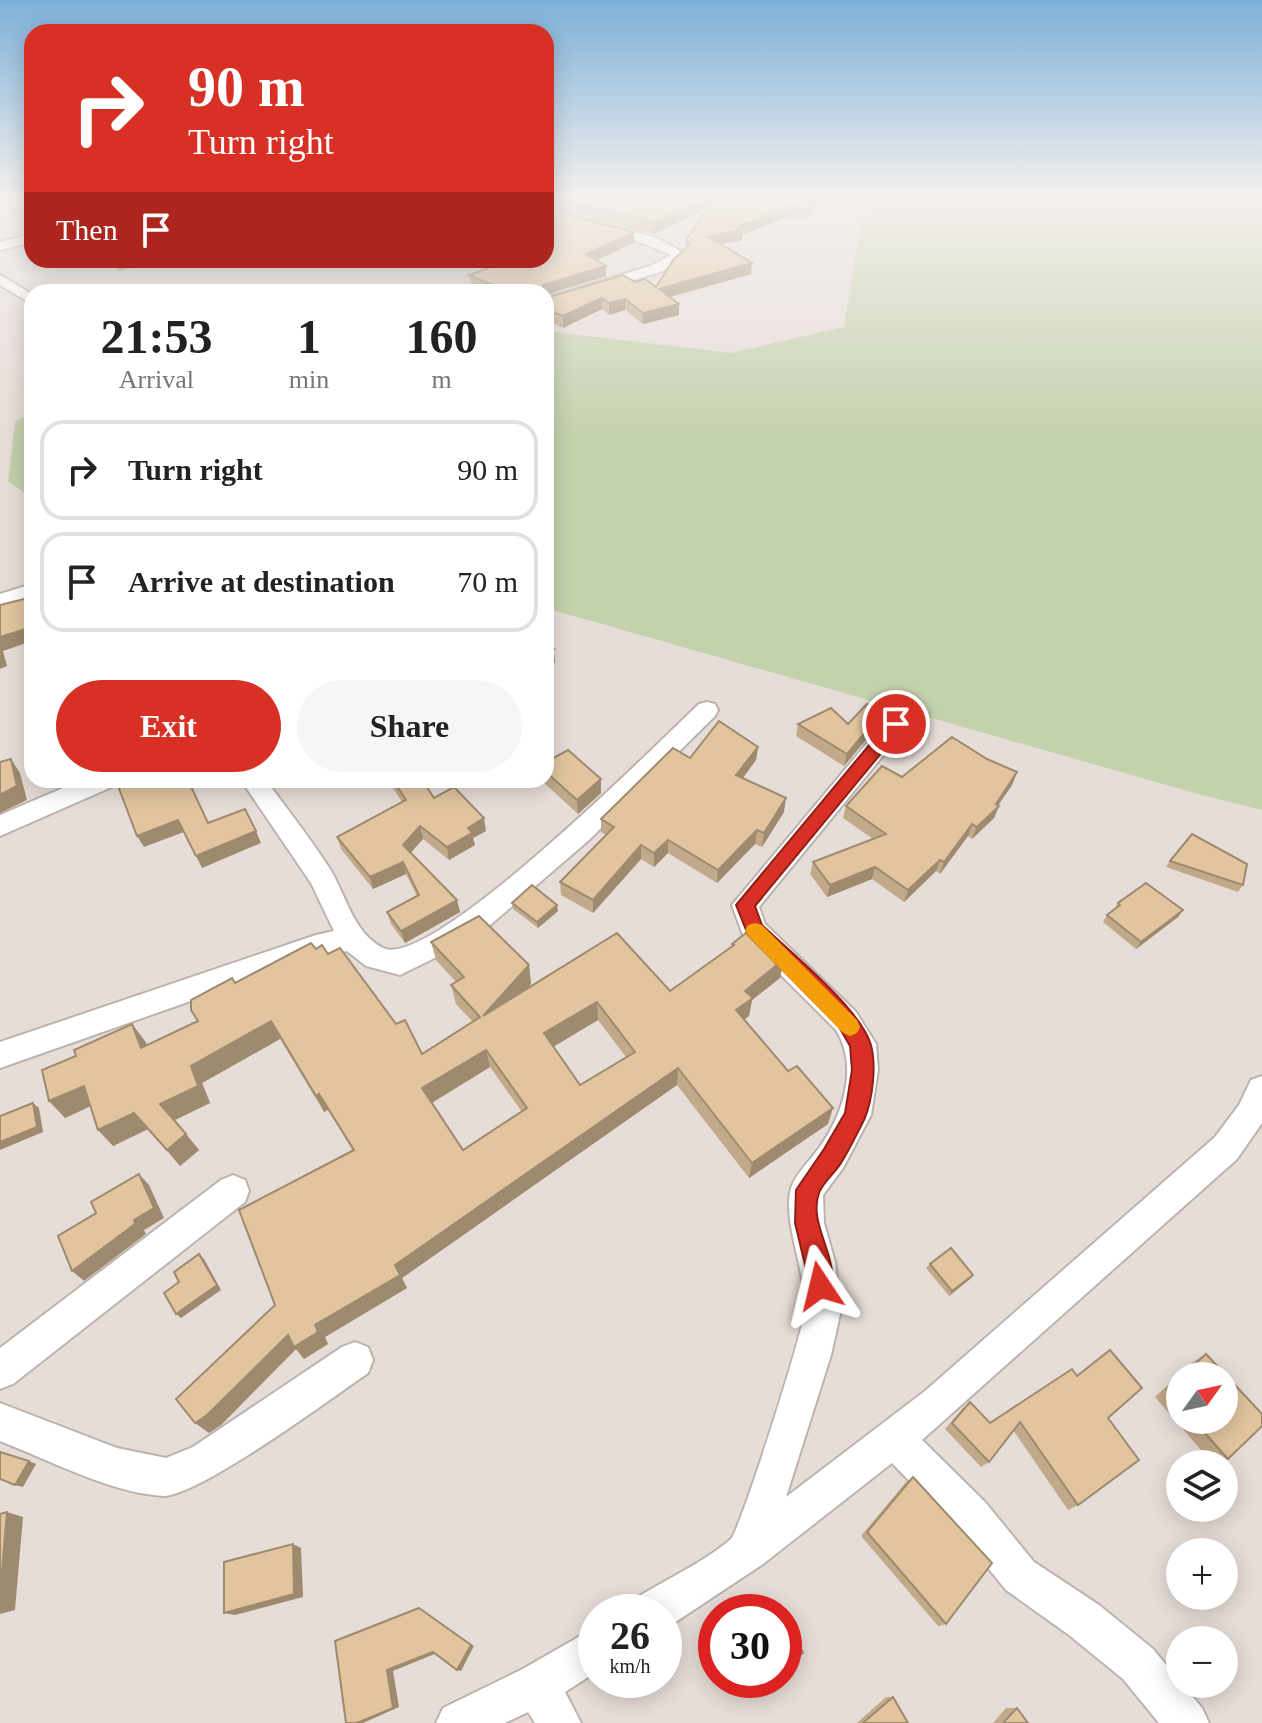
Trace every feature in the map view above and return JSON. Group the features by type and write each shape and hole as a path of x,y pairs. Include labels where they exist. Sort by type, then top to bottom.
{"street":[{"path":"554,301 631,276"},
{"path":"0,279 24,295"},
{"path":"0,601 24,593"},
{"path":"259,788 321,877 352,939 376,958 400,963 465,930 580,833 707,710"},
{"path":"749,1550 813,1355 823,1310 818,1262 807,1223 807,1190 832,1157 855,1115 863,1070 861,1044 846,1021 754,930 745,905 896,724"},
{"path":"0,826 87,788"},
{"path":"0,1055 316,946 352,939"},
{"path":"681,1594 749,1550 938,1404 1226,1148 1250,1115 1262,1090"},
{"path":"0,1371 233,1191"},
{"path":"0,1422 117,1467 166,1477 206,1460 355,1360"},
{"path":"893,1437 971,1516 1020,1576 1084,1620 1138,1664 1187,1723"},
{"path":"458,1723 536,1685 578,1659"},
{"path":"536,1685 559,1723"}],"green space":[{"path":"852,276 1262,276 1262,810 554,610 554,332 731,353 844,327"},
{"path":"24,417 24,492 8,481 15,422"}],"building":[{"path":"472,276 571,276 546,284 490,284"},
{"path":"618,276 635,282 645,279 656,287 663,276 704,276 659,289 679,304 643,313 625,299 609,303 602,298 563,316 554,312 554,296"},
{"path":"24,599 24,630 0,637 0,605"},
{"path":"867,704 883,711 847,754 798,724 831,708 848,724"},
{"path":"719,721 758,747 736,775 786,798 764,833 757,830 718,870 668,840 654,853 641,845 593,900 560,882 614,827 601,819 673,748 690,758"},
{"path":"952,737 987,759 1017,772 996,804 999,806 977,827 972,824 944,862 940,860 908,890 875,867 830,885 813,862 886,834 846,806 882,766 902,777"},
{"path":"568,750 601,779 577,800 554,779 554,758"},
{"path":"11,759 17,786 0,795 0,762"},
{"path":"119,788 192,788 208,823 245,809 256,831 196,856 178,820 137,836"},
{"path":"398,788 427,788 434,798 455,788 484,818 468,828 472,833 447,847 420,826 403,845 457,900 401,931 387,912 419,895 403,862 370,877 337,837 406,800"},
{"path":"1192,834 1247,864 1243,885 1170,861"},
{"path":"1146,883 1183,910 1141,942 1107,915"},
{"path":"532,885 557,905 537,922 512,903"},
{"path":"479,916 529,965 483,1016 617,933 670,991 734,945 752,928 784,959 745,991 753,998 736,1010 788,1071 797,1066 833,1108 752,1163 678,1068 395,1265 400,1275 315,1325 318,1332 294,1347 288,1335 207,1415 195,1423 176,1399 275,1305 239,1210 354,1150 319,1094 316,1096 271,1021 191,1066 198,1086 160,1104 186,1134 167,1150 134,1113 98,1130 84,1086 49,1101 42,1070 76,1056 74,1050 132,1024 141,1048 198,1021 191,1010 191,1000 232,978 235,983 311,943 316,949 322,945 328,954 340,948 396,1024 405,1020 422,1054 480,1017 451,985 464,977 431,942","holes":["597,1002 635,1052 580,1085 544,1033","486,1050 527,1108 463,1150 422,1088"]},
{"path":"33,1103 37,1127 0,1142 0,1116"},
{"path":"139,1174 154,1208 134,1220 135,1224 72,1271 58,1236 96,1213 91,1202"},
{"path":"951,1248 973,1275 952,1291 930,1264"},
{"path":"199,1254 217,1285 176,1314 164,1293 179,1282 174,1272"},
{"path":"1110,1350 1142,1388 1108,1418 1139,1460 1078,1505 1020,1422 989,1462 952,1423 970,1402 990,1423 1072,1369 1077,1376"},
{"path":"1206,1354 1213,1362 1197,1362"},
{"path":"1238,1388 1262,1414 1262,1426 1237,1450 1220,1450 1206,1434 1238,1434"},
{"path":"0,1452 29,1461 15,1485 0,1479"},
{"path":"913,1477 992,1563 946,1624 867,1532"},
{"path":"7,1512 0,1595 0,1514"},
{"path":"293,1544 294,1594 224,1613 224,1562"},
{"path":"419,1608 471,1645 457,1670 433,1652 387,1670 393,1708 357,1723 346,1723 335,1641"},
{"path":"893,1697 908,1723 863,1723"},
{"path":"1017,1708 1028,1723 1003,1723"}],"slow traffic":[{"path":"755,930 850,1027"}],"route":[{"path":"820,1286 818,1262 807,1223 807,1190 832,1157 855,1115 863,1070 861,1044 846,1021 754,930 745,905 896,724"}]}
